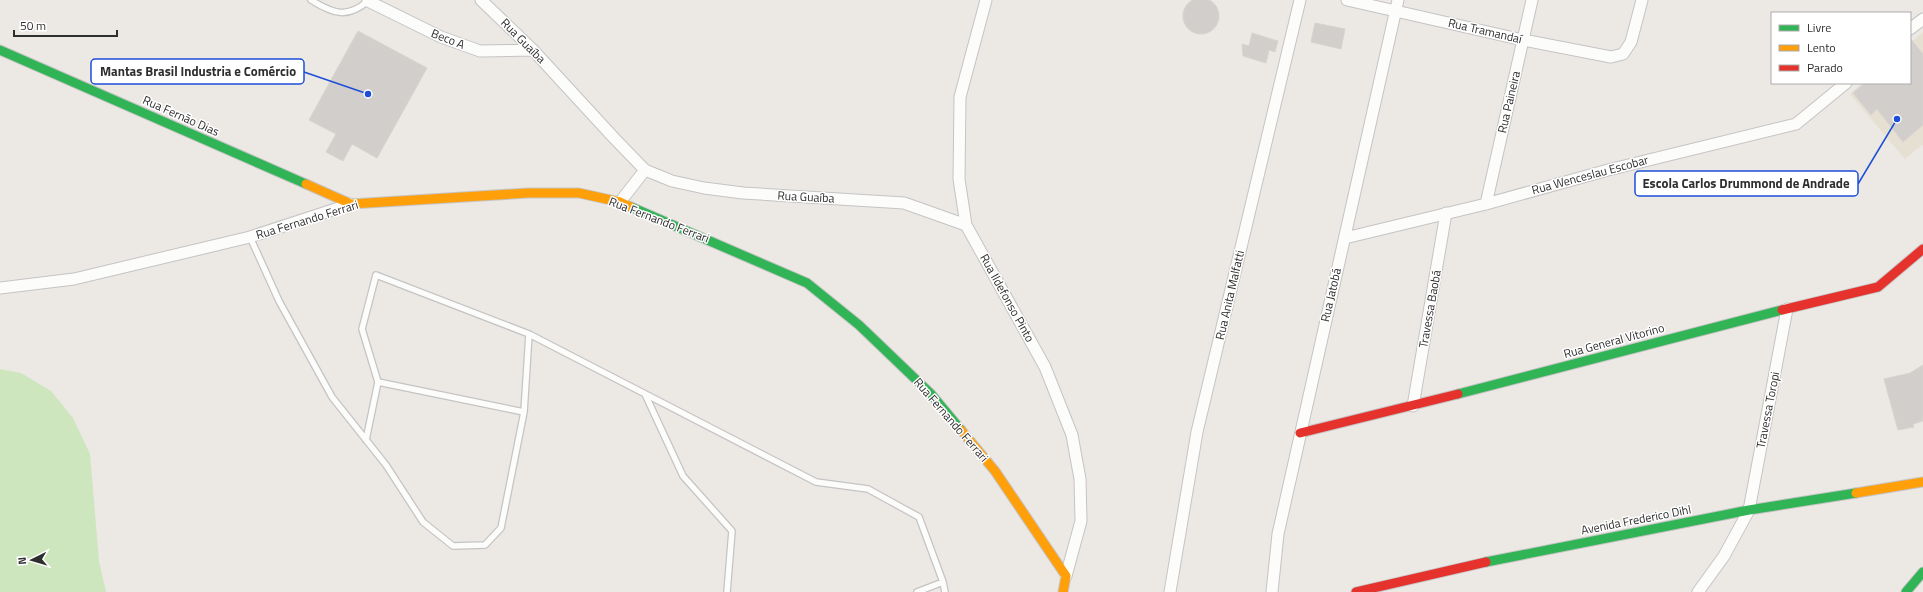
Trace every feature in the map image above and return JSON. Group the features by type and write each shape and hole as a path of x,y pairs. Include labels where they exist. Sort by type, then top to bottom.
{"main road":[{"name":"Rua Fernão Dias","path":"0,50 352,204"},
{"name":"Rua Fernando Ferrari","path":"352,204 528,193 579,193 620,202 732,249 807,283 859,325 931,394 995,471 1066,576"},
{"name":"Rua General Vitorino","path":"1300,432 1413,406 1787,309 1878,287 1923,249"},
{"name":"Avenida Frederico Dihl","path":"1356,592 1521,554 1749,510 1923,482"},
{"path":"1906,592 1923,572"},
{"name":"Rua Ildefonso Pinto","path":"1063,592 1066,576"}],"street":[{"name":"Rua Guaíba","path":"482,0 533,50 645,170 672,181 720,190 904,203 966,225"},
{"name":"Rua Ildefonso Pinto","path":"986,0 960,97 960,179 966,225 1045,367 1072,435 1080,479 1081,521 1066,576"},
{"name":"Rua Anita Malfatti","path":"1170,592 1197,432 1300,0"},
{"name":"Rua Tramandaí","path":"1347,0 1397,5 1523,40 1611,57 1623,54 1631,42 1642,0"},
{"name":"Rua Paineira","path":"1486,204 1532,0"},
{"name":"Beco A","path":"368,1 441,37 480,51 533,50"},
{"name":"Rua Jatobá","path":"1272,592 1278,534 1397,5"},
{"path":"1911,29 1923,19"},
{"name":"Rua Wenceslau Escobar","path":"1345,238 1486,204 1608,170 1796,124 1845,84"},
{"path":"620,202 645,170"},
{"name":"Rua Fernando Ferrari","path":"0,288 74,279 250,237 352,204"},
{"name":"Travessa Baobá","path":"1413,406 1446,213"},
{"name":"Travessa Toropi","path":"1698,592 1724,556 1749,510 1787,309"}],"lane":[{"path":"311,0 328,11 341,13 355,11 368,1"},
{"path":"250,237 279,301 332,397 386,465 423,522 453,546 485,545 501,528 524,412 529,334"},
{"path":"366,440 378,382 362,329 376,275 529,334 816,482 868,489 919,517 943,582 945,592"},
{"path":"378,382 524,412"},
{"path":"645,394 683,476 732,531 727,592"},
{"path":"917,592 943,582"}],"shaded area":[{"path":"1923,32 1923,146 1922,145 1905,159 1850,94 1861,84 1911,84 1911,42"}],"green space":[{"path":"0,369 21,373 51,391 73,418 90,454 99,561 106,592 0,592"}],"building":[{"path":"1194,-1 1208,-1 1214,3 1219,12 1218,23 1214,29 1205,34 1194,33 1188,29 1183,20 1184,9 1188,3"},
{"path":"1315,23 1345,29 1341,49 1311,42"},
{"path":"358,31 427,68 377,158 352,144 343,161 326,152 336,134 309,120"},
{"path":"1252,33 1278,41 1275,52 1269,50 1266,63 1243,56 1242,44 1249,46"},
{"path":"1911,39 1923,54 1923,125 1903,142 1877,109 1871,115 1853,93 1864,84 1911,84"},
{"path":"1923,365 1923,421 1913,424 1914,427 1898,430 1884,379 1910,373"}],"traffic: fast":[{"path":"0,50 306,184"},
{"path":"631,207 807,283 859,325 931,394 961,430"},
{"path":"1458,394 1782,310"},
{"path":"1486,562 1749,510 1856,493"},
{"path":"1906,592 1923,572"}],"traffic: slow":[{"path":"306,184 351,204 528,193 579,193 620,202 631,207"},
{"path":"961,430 995,471 1066,576 1063,592"},
{"path":"1856,493 1923,482"}],"traffic: jam":[{"path":"1782,310 1878,287 1923,249"},
{"path":"1300,433 1458,394"},
{"path":"1356,592 1486,562"}],"place":[{"name":"Mantas Brasil Industria e Comércio","path":"368,94"},
{"name":"Escola Carlos Drummond de Andrade","path":"1897,119"}]}
